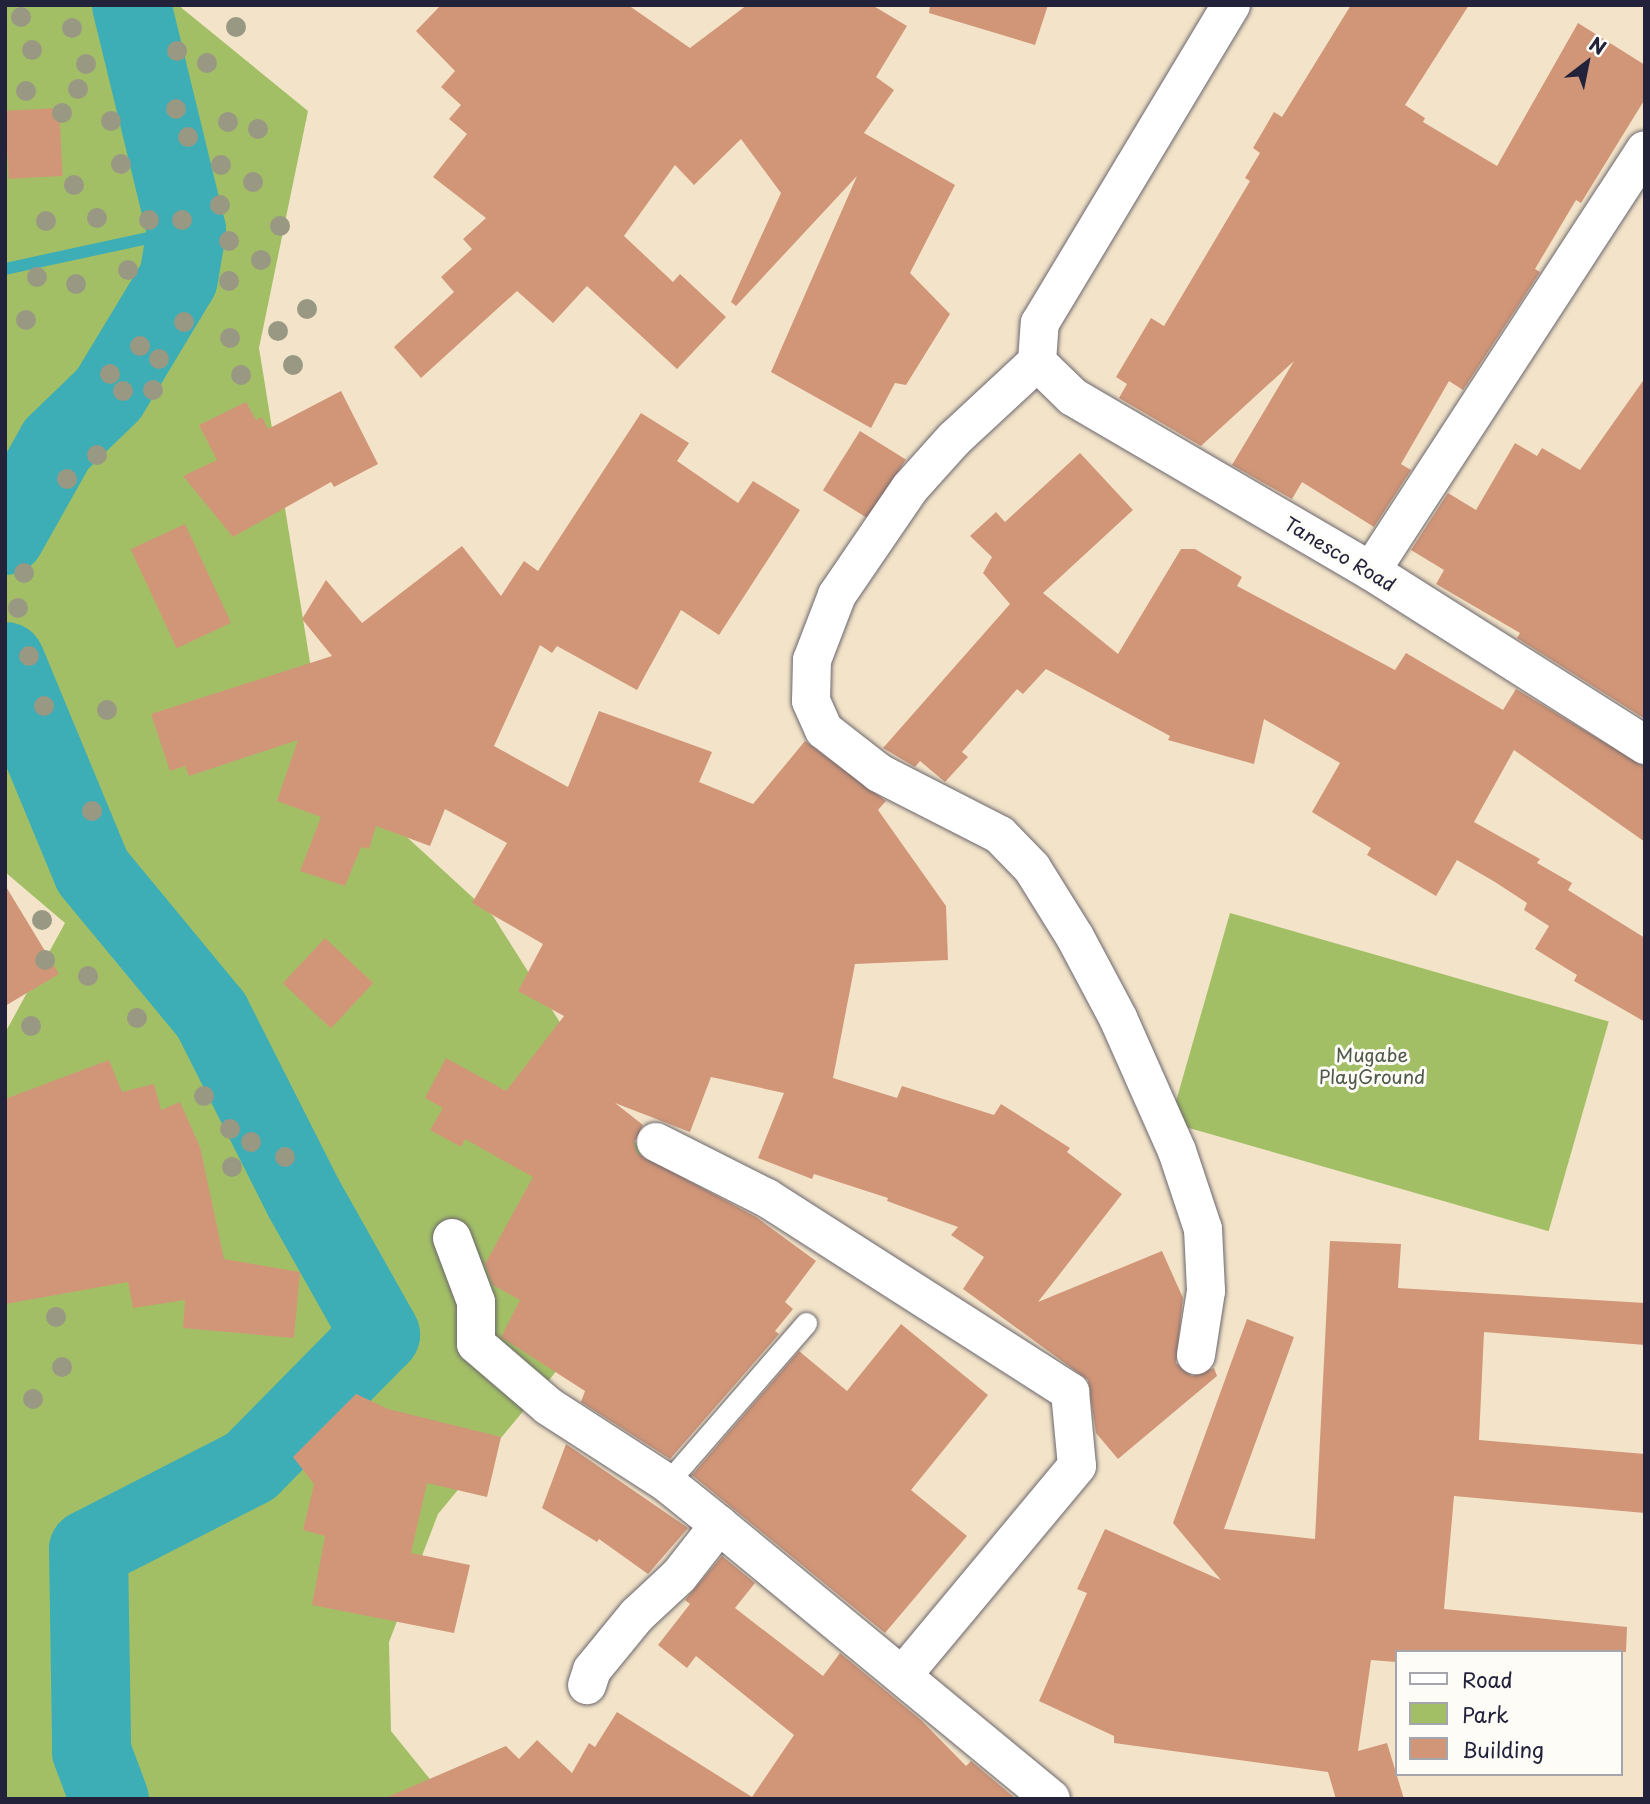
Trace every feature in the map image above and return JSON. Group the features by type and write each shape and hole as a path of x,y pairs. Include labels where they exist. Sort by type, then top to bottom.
{"street":[{"path":"1196,1355 1206,1292 1203,1229 1177,1151 1118,1018 1075,937 1032,868 1000,835 879,773 824,730 811,701 812,660 837,595 910,488 954,439 1038,362 1040,323 1231,5"},
{"path":"1371,571 1645,150"},
{"name":"Tanesco Road","path":"1038,362 1073,397 1371,571 1645,745"},
{"path":"656,1142 767,1198 1070,1392 1076,1466 904,1674"},
{"path":"452,1238 476,1302 475,1344 548,1406 667,1483 781,1573 846,1634 904,1674 1051,1799"},
{"path":"587,1685 592,1670 629,1624 679,1576 719,1525"}],"lane":[{"path":"667,1483 806,1323"}],"green space":[{"path":"5,5 178,5 308,111 259,348 315,693 350,785 493,916 683,1218 438,1514 389,1642 391,1731 446,1799 5,1799 5,1033 65,923 5,872"},
{"name":"Mugabe PlayGround","path":"1230,913 1609,1022 1549,1231 1170,1123"}],"building":[{"path":"441,5 628,5 690,48 747,5 872,5 907,26 876,77 894,90 864,133 955,185 910,273 950,314 906,385 895,383 871,428 771,372 857,176 736,306 731,302 781,193 741,139 694,185 675,165 624,236 673,282 680,274 726,317 677,369 587,286 553,323 517,291 421,378 394,347 454,292 441,277 472,249 463,239 486,218 433,177 467,134 449,119 461,105 441,87 455,71 416,31"},
{"path":"930,5 1048,5 1035,45 929,13"},
{"path":"1351,5 1469,5 1405,105 1425,118 1423,122 1497,166 1578,23 1645,65 1645,99 1581,203 1576,200 1535,269 1540,272 1463,390 1449,381 1401,464 1411,470 1374,527 1302,482 1292,499 1232,465 1294,361 1201,446 1119,398 1127,384 1116,377 1151,318 1164,326 1250,181 1245,178 1260,153 1253,148 1274,112 1282,117"},
{"path":"59,108 63,176 9,179 5,111"},
{"path":"1645,378 1645,719 1517,638 1520,633 1436,584 1444,570 1411,550 1448,493 1476,510 1515,443 1537,456 1542,448 1580,470"},
{"path":"341,391 378,464 334,487 331,482 233,537 183,476 217,460 199,425 246,402 256,420 262,417 268,429"},
{"path":"641,413 689,443 677,461 738,503 753,481 800,510 719,635 681,610 637,690 557,646 552,653 540,645 494,746 568,787 599,711 712,752 699,782 753,804 805,741 886,801 878,810 946,906 948,960 855,964 833,1078 897,1098 902,1086 994,1115 1001,1104 1070,1148 1067,1152 1122,1194 1038,1302 1162,1251 1183,1298 1176,1363 1192,1376 1214,1368 1217,1376 1118,1459 1096,1433 1088,1380 963,1289 984,1257 951,1235 958,1227 887,1201 888,1198 814,1174 812,1179 758,1158 784,1093 711,1077 690,1132 615,1103 643,1125 634,1143 637,1153 756,1217 816,1261 785,1302 793,1309 775,1331 779,1334 670,1459 581,1402 585,1391 501,1337 520,1300 493,1285 485,1264 533,1177 465,1139 461,1147 430,1130 443,1108 425,1098 446,1058 506,1091 564,1016 518,991 543,944 472,903 507,843 445,809 430,846 376,826 369,849 361,847 345,886 300,871 321,817 277,801 298,740 189,776 185,766 170,771 151,714 332,656 302,619 326,580 362,623 462,546 501,596 524,561 538,571"},
{"path":"860,431 906,460 869,519 823,490"},
{"path":"1080,453 1133,510 1043,593 1118,654 1181,549 1195,549 1242,577 1237,586 1395,670 1406,653 1503,710 1516,689 1645,767 1645,842 1514,750 1474,822 1540,859 1537,863 1572,883 1568,890 1645,938 1645,1022 1574,981 1577,975 1535,949 1549,926 1524,910 1527,903 1495,882 1457,860 1436,896 1367,855 1371,848 1312,812 1340,763 1264,719 1254,764 1168,740 1170,736 1046,669 1023,694 1017,689 962,752 968,757 945,782 920,761 915,767 883,748 1010,604 983,573 992,557 970,536 996,512 1005,522"},
{"path":"185,524 231,623 177,648 131,549"},
{"path":"5,885 59,974 5,1006"},
{"path":"325,938 373,983 331,1028 283,983"},
{"path":"109,1060 122,1092 154,1084 161,1110 180,1102 200,1147 224,1259 300,1272 294,1338 183,1328 185,1300 133,1308 128,1282 5,1304 5,1099"},
{"path":"1330,1241 1401,1244 1398,1288 1645,1303 1645,1345 1484,1332 1479,1440 1645,1454 1645,1513 1454,1496 1444,1609 1627,1627 1626,1652 1394,1650 1394,1662 1371,1660 1358,1751 1387,1743 1394,1776 1397,1776 1404,1799 1336,1799 1328,1772 1114,1743 1114,1736 1039,1701 1087,1593 1077,1589 1105,1529 1221,1580 1173,1523 1247,1319 1294,1337 1224,1529 1315,1539"},
{"path":"901,1324 988,1395 911,1490 967,1536 885,1633 692,1475 799,1351 847,1391"},
{"path":"356,1394 388,1409 501,1437 487,1497 427,1483 411,1553 470,1565 454,1633 312,1605 325,1536 303,1530 314,1484 293,1457"},
{"path":"566,1444 688,1528 648,1574 599,1539 597,1542 542,1508"},
{"path":"722,1556 755,1583 735,1608 823,1676 840,1653 921,1720 966,1766 971,1761 1016,1799 383,1799 506,1746 519,1759 537,1740 572,1773 589,1743 595,1747 617,1712 752,1797 794,1735 696,1656 687,1668 658,1645 690,1604 685,1600"}],"waterway":[{"path":"5,535 56,444 108,394 178,278 186,230 131,5"},
{"path":"5,269 186,230"},
{"path":"5,661 92,871 211,1015 304,1199 380,1334 250,1466 88,1549 91,1751 109,1799"}]}
